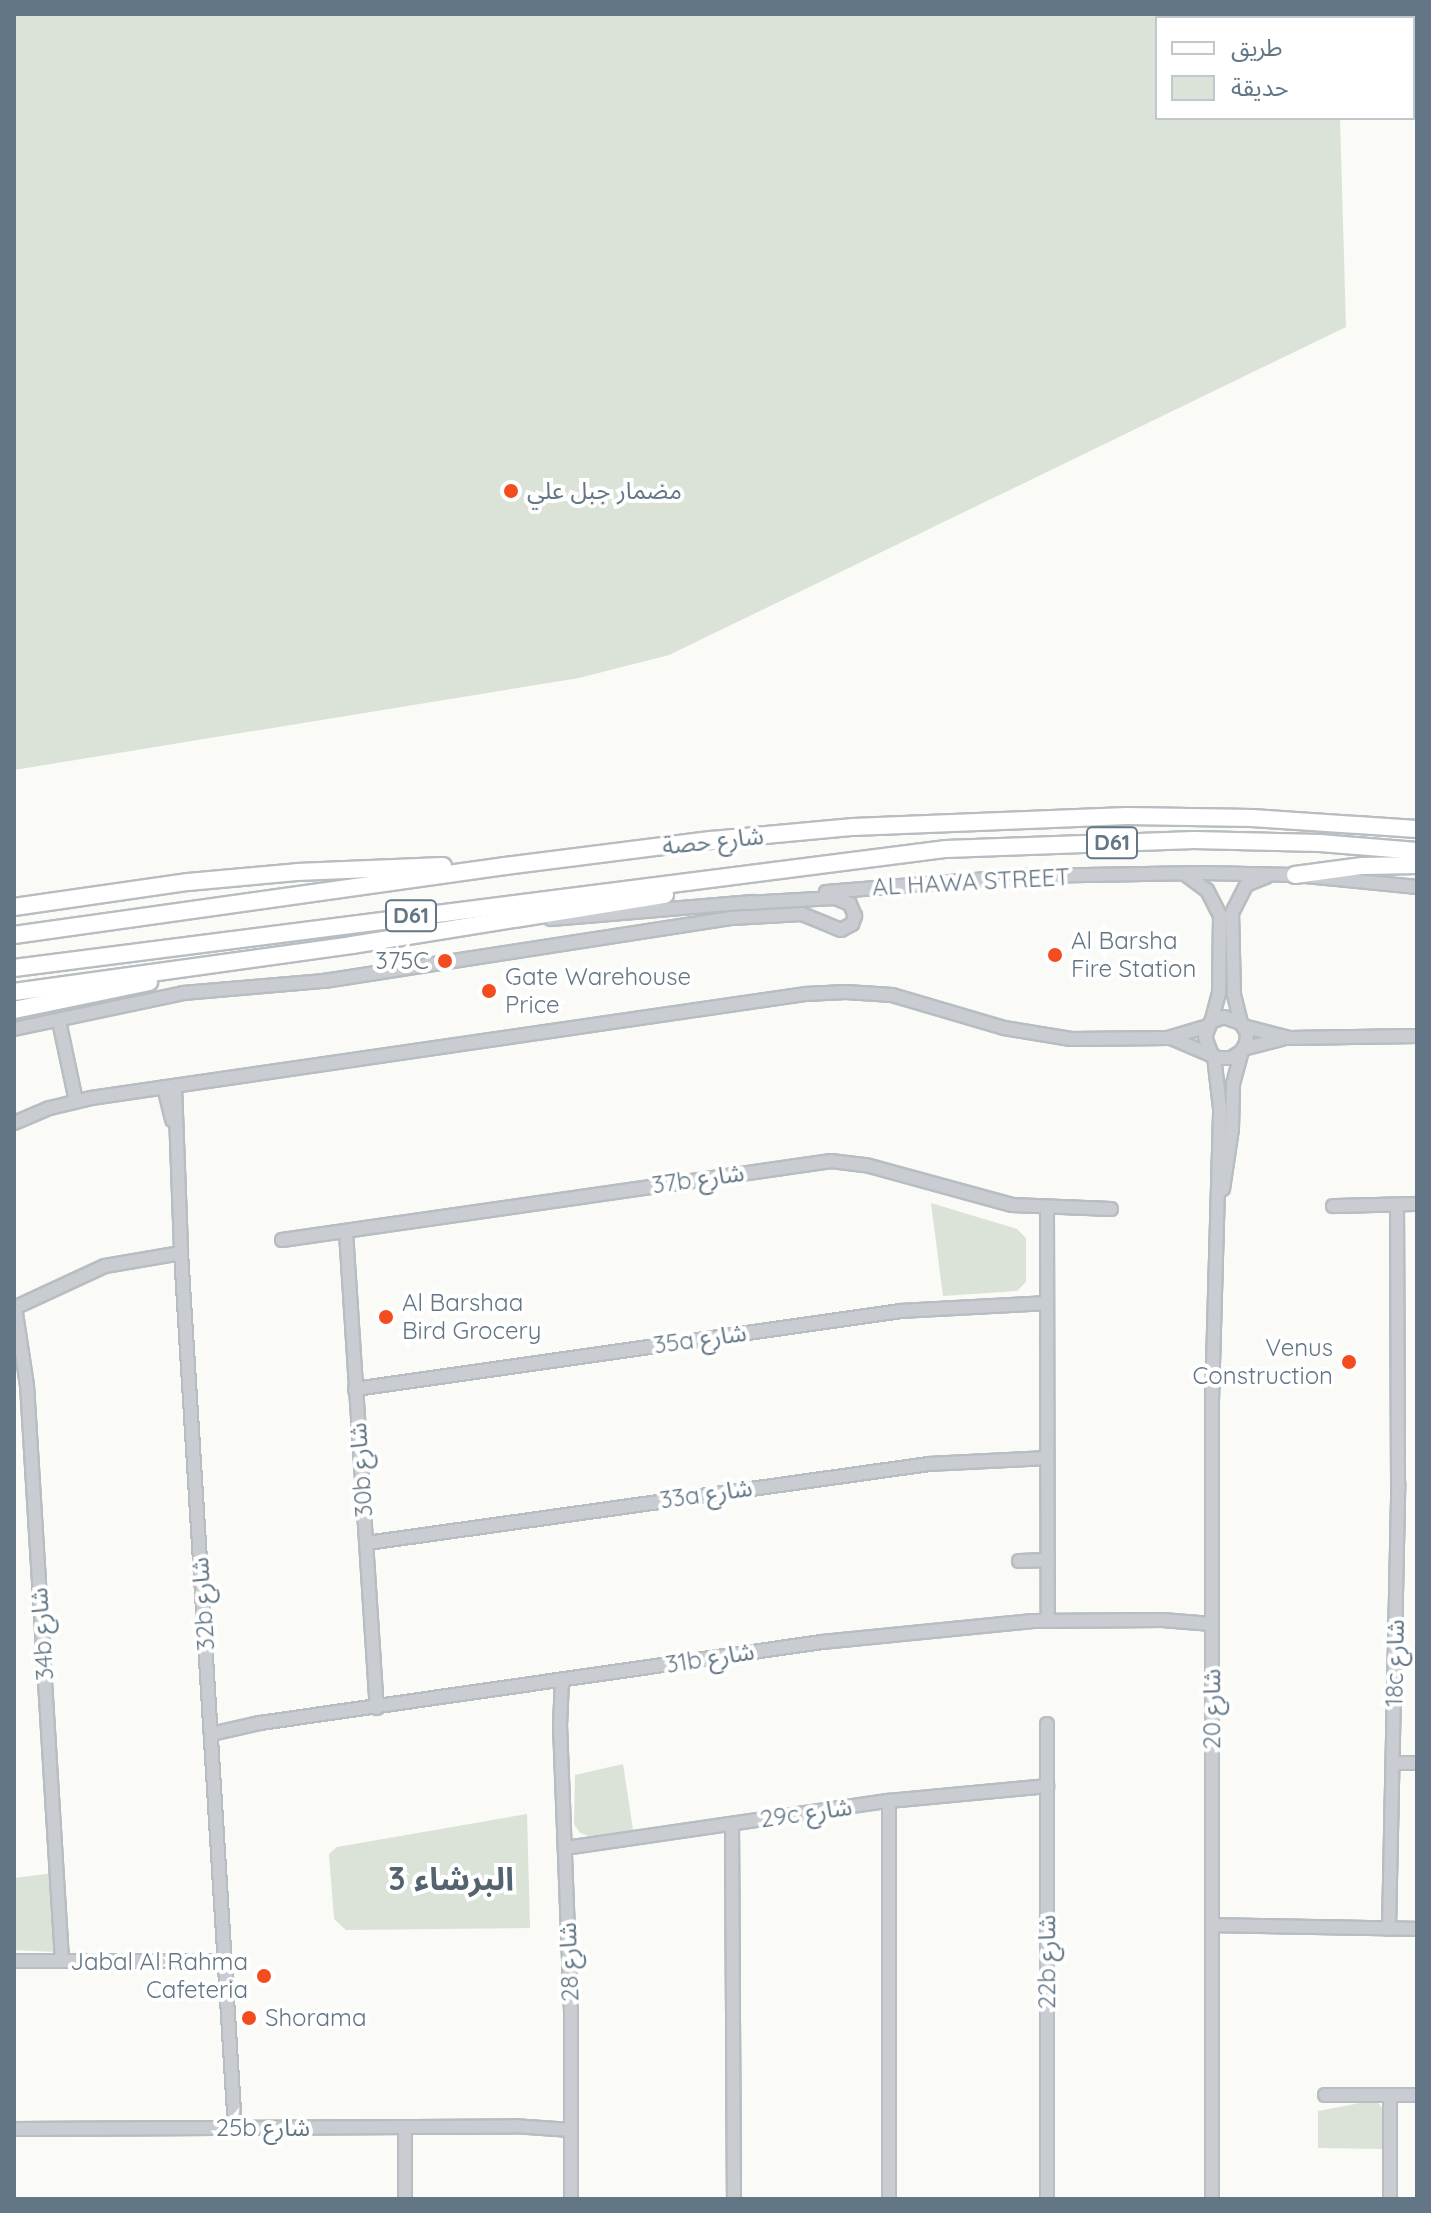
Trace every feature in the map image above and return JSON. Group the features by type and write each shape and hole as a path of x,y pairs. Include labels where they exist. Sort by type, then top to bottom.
{"main road":[{"name":"شارع حصة","path":"14,935 505,866 799,832 1031,818 1252,818 1417,829"},
{"name":"شارع حصة","path":"14,968 946,849 1194,840 1320,843 1417,851"},
{"path":"1288,875 1362,866 1417,865"},
{"path":"14,907 188,882 297,872 505,866"},
{"name":"شارع حصة","path":"203,966 754,880 808,866"},
{"path":"14,1010 97,995 203,966"},
{"name":"D61","path":"14,992 203,966"}],"street":[{"path":"1186,875 1207,890 1220,916 1219,993 1205,1037 1213,1054"},
{"name":"AL HAWA STREET","path":"527,915 565,919 747,903 860,888 1027,876 1288,875 1417,887"},
{"path":"1243,1050 1247,1038 1234,994 1232,913 1246,885 1255,879 1288,875"},
{"path":"14,1029 183,993 324,981 551,949 707,922 802,914 841,930 852,924 855,916 850,904 835,898 747,903"},
{"path":"14,1123 76,1101 757,999 830,992 909,999 1045,1037 1098,1040 1168,1038 1228,1017 1289,1038"},
{"path":"59,1021 76,1101"},
{"path":"1168,1038 1231,1058 1243,1050 1289,1038 1417,1036"},
{"name":"شارع 20","path":"1218,1220 1231,1141 1233,1084 1243,1050"},
{"name":"شارع 20","path":"1212,2199 1212,1401 1220,1108 1213,1054"},
{"name":"32b شارع","path":"170,1086 231,2080 229,2128"},
{"name":"37b شارع","path":"282,1240 831,1161 866,1165 995,1201 1047,1207 1111,1209"},
{"path":"1333,1206 1417,1204"},
{"name":"18c شارع","path":"1389,1929 1398,1483 1397,1206"},
{"path":"1047,1207 1048,1620"},
{"name":"30b شارع","path":"346,1232 377,1708"},
{"path":"14,1308 105,1266 181,1253"},
{"name":"35a شارع","path":"355,1389 901,1311 1047,1303"},
{"name":"34b شارع","path":"14,1308 27,1385 62,1961"},
{"name":"33a شارع","path":"367,1543 929,1464 1047,1458"},
{"path":"1019,1561 1048,1560"},
{"name":"31b شارع","path":"211,1728 377,1708 822,1642 1048,1620 1212,1620"},
{"name":"شارع 28","path":"556,1681 565,1848 571,2199"},
{"name":"22b شارع","path":"1047,1724 1047,2199"},
{"path":"1393,1763 1417,1763"},
{"name":"29c شارع","path":"565,1848 889,1801 1047,1786"},
{"path":"889,1801 889,2199"},
{"path":"732,1824 734,2199"},
{"path":"1212,1930 1417,1929"},
{"path":"14,1961 224,1961"},
{"path":"1325,2095 1417,2095"},
{"path":"1390,2095 1390,2199"},
{"name":"25b شارع","path":"14,2129 571,2125"},
{"path":"405,2127 405,2199"}],"green space":[{"name":"مضمار جبل علي","path":"14,14 1337,14 1155,16 1155,120 1340,120 1346,327 669,655 579,678 14,770"},
{"path":"931,1203 1017,1229 1026,1238 1026,1282 1017,1291 943,1296"},
{"path":"623,1764 633,1830 589,1836 580,1833 574,1824 575,1775"},
{"path":"527,1814 530,1928 346,1930 334,1919 329,1854 337,1847"},
{"path":"54,1873 57,1952 14,1950 14,1878"},
{"path":"1376,2100 1386,2113 1385,2149 1318,2148 1318,2111"}],"place":[{"name":"مضمار جبل علي","path":"511,491"},
{"name":"Al Barsha Fire Station","path":"1055,955"},
{"name":"375C","path":"445,961"},
{"name":"Gate Warehouse Price","path":"489,991"},
{"name":"Al Barshaa Bird Grocery","path":"386,1317"},
{"name":"Venus Construction","path":"1349,1362"},
{"name":"Jabal Al Rahma Cafeteria","path":"264,1976"},
{"name":"Shorama","path":"249,2018"}],"district":[{"name":"البرشاء 3","path":"451,1878"}]}
